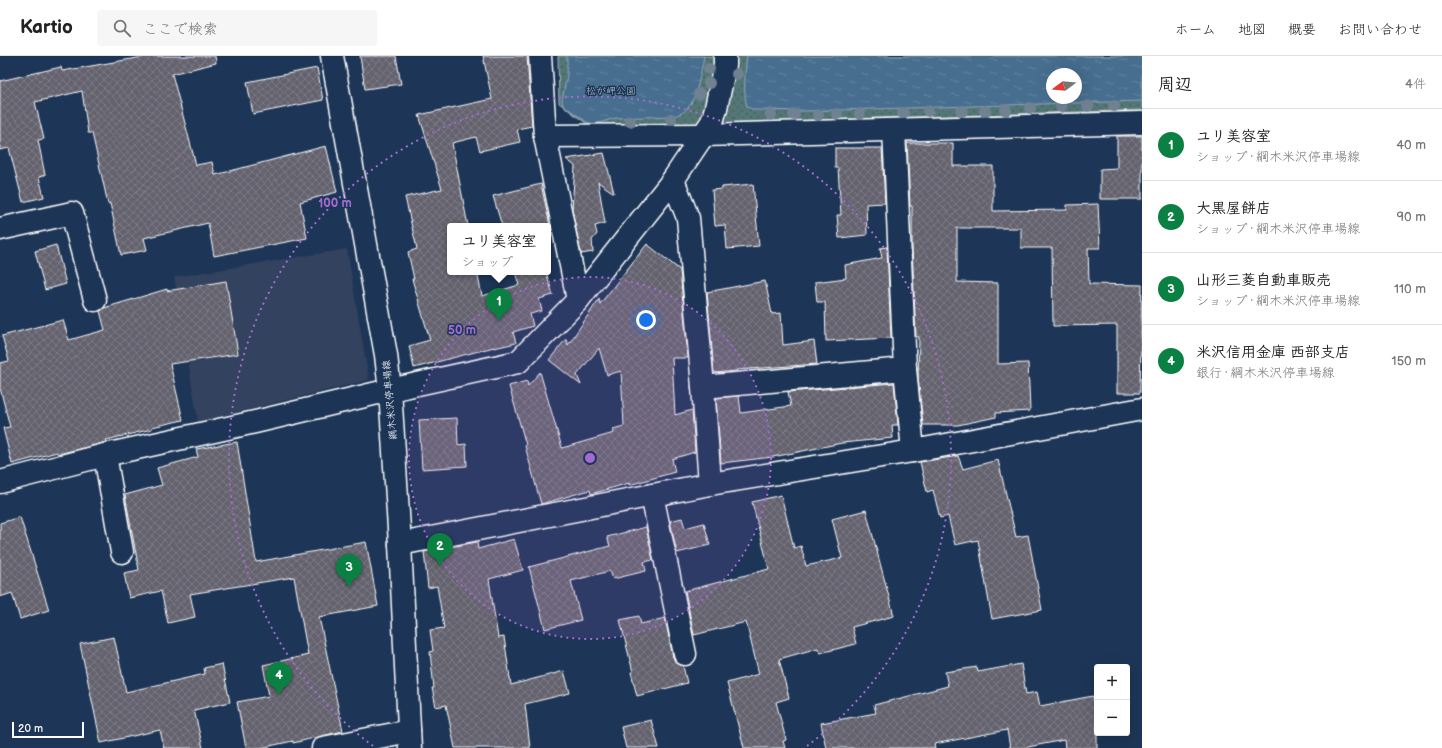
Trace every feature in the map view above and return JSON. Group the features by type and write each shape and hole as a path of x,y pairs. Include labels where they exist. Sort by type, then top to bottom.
{"street":[{"name":"綱木米沢停車場線","path":"332,56 386,355 390,390 400,544 409,740"},
{"path":"0,480 518,362 578,300 673,180 712,122 725,65 725,56"},
{"path":"540,65 545,136 578,300"},
{"path":"545,136 703,135 1142,123"},
{"path":"894,130 905,369 913,451"},
{"path":"673,180 688,218 710,484"},
{"path":"0,229 72,213 96,300"},
{"path":"703,387 905,369"},
{"path":"400,544 710,484 913,451 1142,409"},
{"path":"105,455 122,552"},
{"path":"652,495 685,654"},
{"path":"323,748 409,740"}],"shaded area":[{"path":"347,249 369,380 198,422 174,277"}],"green space":[{"name":"松が岬公園","path":"558,56 1142,56 1142,110 591,127 559,103"}],"water":[{"path":"567,56 704,56 694,97 688,108 683,112 674,116 616,118 591,125 563,105 562,100 567,75"},
{"path":"747,56 1142,56 1142,101 1082,103 1082,68 1046,68 1046,104 806,111 755,110 747,107 745,82"}],"building":[{"path":"149,56 215,56 216,63 172,74 196,165 212,162 215,175 326,146 337,192 300,202 307,238 214,256 208,223 144,238 147,250 121,255 110,203 108,204 92,133 88,133 82,91 35,102 44,139 38,140 45,175 39,177 44,197 23,202 9,148 0,150 0,81 61,67 62,71"},
{"path":"360,56 396,56 401,84 365,89"},
{"path":"483,56 527,56 532,126 517,129 520,142 480,151 476,137 452,143 467,223 447,223 447,275 478,275 482,296 519,285 516,275 547,275 553,295 539,299 542,311 530,314 533,326 513,332 516,343 494,347 414,368 409,346 430,340 412,279 414,279 408,252 417,249 405,197 442,189 419,115 492,99"},
{"path":"317,68 323,100 253,114 247,82"},
{"path":"1117,136 1142,136 1142,199 1100,199 1100,169 1117,168"},
{"path":"907,143 953,143 953,166 993,166 993,211 1067,210 1067,205 1098,204 1100,248 1088,248 1089,284 1142,285 1140,393 1117,393 1117,325 1053,326 1052,248 1021,248 1021,228 957,228 957,282 998,283 998,364 1028,363 1030,411 996,413 996,417 958,425 923,425 918,378 919,337 916,337 912,246 912,206 910,206"},
{"path":"835,148 882,148 885,203 866,204 867,235 839,238 837,215 841,215 838,168 835,168"},
{"path":"604,153 614,193 598,182 605,223 595,226 597,234 592,240 593,252 581,254 572,209 575,166 566,159"},
{"path":"541,184 549,223 501,223 493,196"},
{"path":"753,184 759,246 727,249 725,225 715,226 712,190 722,189 722,187"},
{"path":"647,244 680,270 688,358 672,358 675,415 692,410 695,452 672,459 675,472 591,494 590,490 541,504 509,386 527,381 528,386 540,372 562,448 614,433 613,429 624,426 621,371 607,375 599,348 577,375 581,385 549,360 566,339 568,345 599,299 600,304"},
{"path":"56,245 66,284 45,290 35,251"},
{"path":"887,247 891,338 826,341 825,302 817,302 815,282 846,278 845,265 882,258 880,248"},
{"path":"226,281 238,354 170,364 183,420 106,440 107,442 58,454 57,452 12,464 3,428 10,427 0,388 0,363 9,361 2,336 63,320 69,340 105,330 100,311 104,308 167,289 167,291"},
{"path":"765,281 772,314 781,313 783,345 814,341 817,364 714,373 707,292"},
{"path":"894,383 898,425 892,425 893,438 842,443 773,457 721,463 716,398 739,396 741,413 791,406 788,392"},
{"path":"457,418 458,445 466,444 467,466 422,469 419,420"},
{"path":"237,442 256,562 366,542 378,606 319,617 343,731 293,743 293,741 260,748 246,748 237,702 269,696 263,665 308,655 294,577 190,594 195,617 168,623 161,591 129,598 124,573 139,570 125,495 162,485 157,468 198,457 196,449"},
{"path":"958,456 963,469 998,460 1016,537 1028,535 1042,610 992,619 978,540 955,545 948,516 940,518 933,490 927,492 920,462"},
{"path":"781,495 794,548 801,546 806,566 842,558 832,519 866,510 894,616 852,627 856,644 820,653 818,648 779,659 789,698 776,702 786,740 783,741 785,748 744,748 727,683 759,674 746,622 694,635 685,591 769,569 752,502"},
{"path":"20,517 49,610 20,619 12,593 0,597 0,523"},
{"path":"682,518 685,528 704,523 710,545 677,553 670,521"},
{"path":"646,527 653,560 644,562 646,571 613,579 610,571 571,581 581,620 545,629 529,567 610,546 607,537"},
{"path":"514,539 523,570 489,579 498,638 504,637 511,685 564,671 570,693 525,704 530,748 455,748 446,705 436,707 432,688 434,688 430,652 433,651 430,630 444,628 437,586 428,588 424,552 477,542 478,549"},
{"path":"639,616 641,624 665,618 673,657 676,663 683,666 687,683 637,696 631,672 633,672 620,620"},
{"path":"114,637 126,692 205,674 204,668 222,664 230,702 194,710 203,748 164,748 160,730 101,743 80,644"},
{"path":"1021,664 1026,694 1037,692 1040,706 1093,696 1094,736 1097,736 1097,748 1065,748 1064,740 1023,748 1010,748 1007,730 934,744 935,748 826,748 821,723 876,713 874,705 948,686 945,672 977,667 978,672"},
{"path":"651,720 659,748 626,748 621,727"}],"place":[{"name":"ユリ美容室","path":"499,321"},
{"name":"大黒屋餅店","path":"440,566"},
{"name":"山形三菱自動車販売","path":"349,587"},
{"name":"米沢信用金庫 西部支店","path":"279,695"}]}
